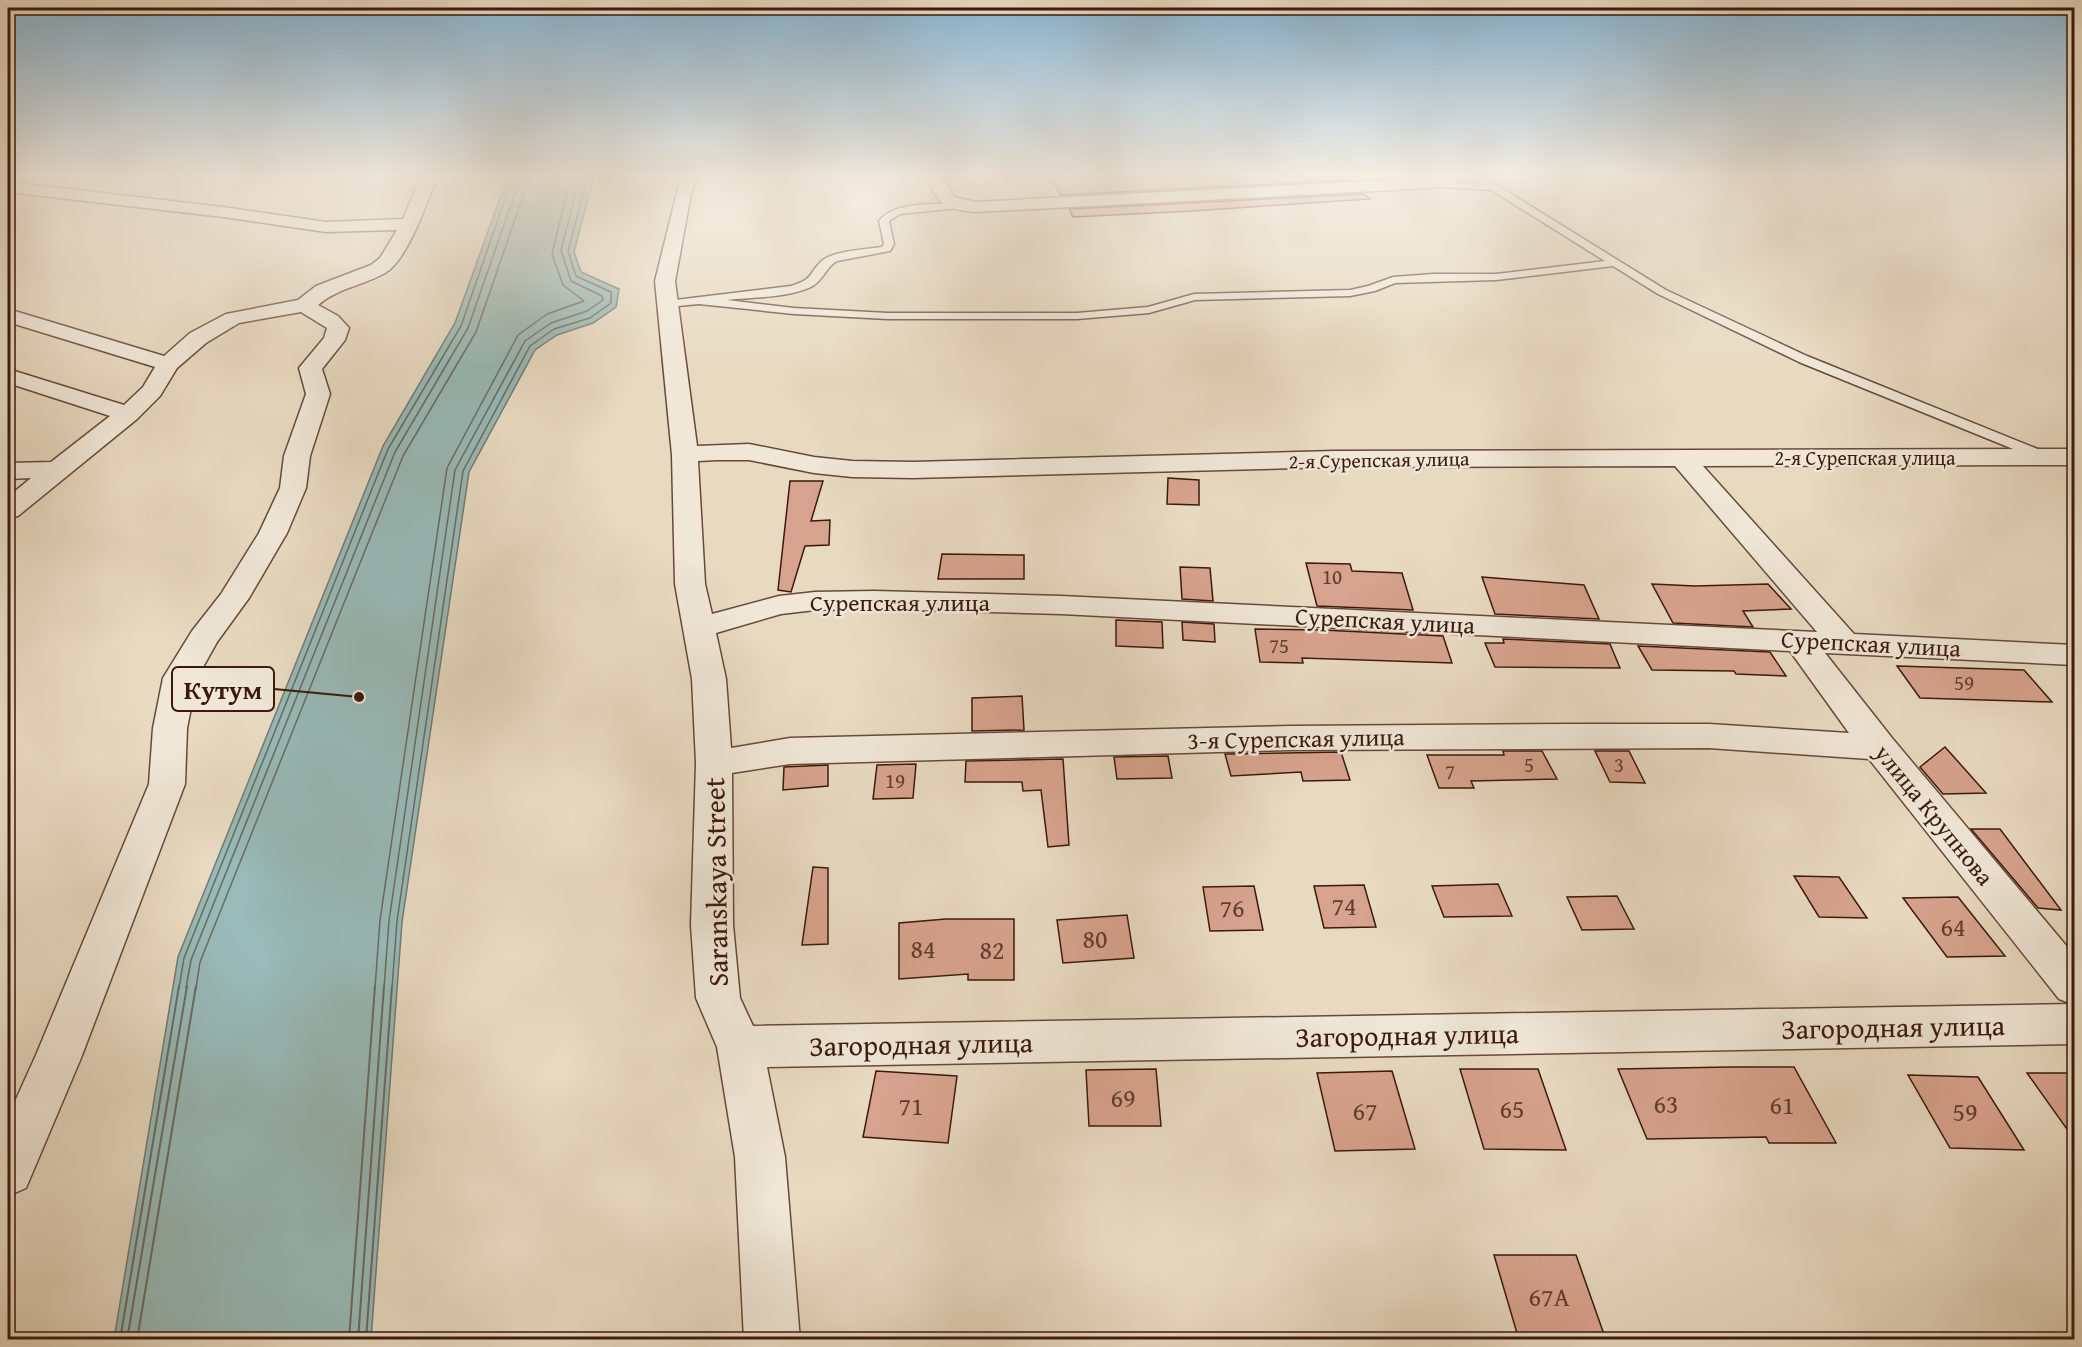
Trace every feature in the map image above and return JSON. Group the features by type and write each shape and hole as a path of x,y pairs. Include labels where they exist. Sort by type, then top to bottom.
{"street":[{"path":"8,510 128,414 152,391 168,364 198,338 233,318 305,305 334,284 378,269 387,262 401,239"},
{"name":"Saranskaya Street","path":"673,239 665,281 685,455 690,584 709,679 714,763 712,925 718,998 740,1047 760,1157 772,1340"},
{"path":"8,1171 58,1058 167,784 170,728 180,678 203,638 234,598 273,533 293,488 297,456 318,394 310,368 334,340 338,328 333,321 312,312 305,305"},
{"path":"8,315 168,364"},
{"path":"8,376 128,414"},
{"name":"2-я Сурепская улица","path":"685,455 749,452 814,465 852,469 914,470 1335,459 2074,457"},
{"path":"2045,457 2074,472"},
{"path":"1682,458 1844,643"},
{"path":"8,471 59,471"},
{"name":"Сурепская улица","path":"699,627 779,605 815,601 874,600 1060,605 2074,655"},
{"name":"улица Крупнова","path":"1798,640 1879,747 2074,986"},
{"name":"3-я Сурепская улица","path":"714,763 790,751 1291,738 1709,736 1879,747"},
{"name":"Загородная улица","path":"740,1047 2074,1024"}],"lane":[{"path":"667,304 792,289 808,284 816,278 826,263 834,258 886,249 889,244 888,239"},
{"path":"1576,239 1662,292 1735,328 2045,457"},
{"path":"697,300 794,311 888,316 1077,316 1149,310 1194,297 1350,293 1371,289 1393,280 1433,277 1496,277 1615,263"}],"water":[{"path":"485,239 577,239 574,252 581,272 619,289 616,307 593,323 557,335 535,350 469,472 402,922 371,1339 114,1339 178,957 383,446 455,323"}],"building":[{"path":"1168,478 1199,480 1199,505 1167,504"},
{"path":"790,481 823,481 811,521 830,520 829,545 805,546 791,592 778,590"},
{"path":"942,554 1024,555 1024,579 938,579"},
{"path":"1306,563 1350,564 1352,571 1402,573 1413,610 1317,606"},
{"path":"1180,567 1210,568 1213,601 1182,599"},
{"path":"1482,577 1584,585 1599,619 1495,614"},
{"path":"1652,584 1695,586 1768,584 1791,609 1743,611 1753,627 1673,623"},
{"path":"1116,620 1162,622 1163,648 1116,646"},
{"path":"1182,622 1214,624 1215,642 1183,640"},
{"path":"1255,629 1443,636 1452,663 1302,658 1303,663 1260,662"},
{"path":"1503,639 1610,644 1620,668 1495,667 1485,643 1504,643"},
{"path":"1638,646 1770,652 1786,676 1736,674 1734,671 1652,670"},
{"path":"1897,666 2024,670 2052,702 1920,698"},
{"path":"1022,696 1024,730 972,731 972,698"},
{"path":"1945,747 1986,793 1943,794 1920,767"},
{"path":"1503,751 1542,751 1557,779 1471,781 1474,788 1439,788 1427,755 1504,755"},
{"path":"1595,751 1629,751 1645,783 1610,782"},
{"path":"1341,752 1350,780 1303,781 1301,772 1231,776 1225,754"},
{"path":"1168,756 1172,778 1117,779 1114,757"},
{"path":"1063,759 1069,845 1048,847 1041,790 1023,791 1022,782 965,782 966,761"},
{"path":"916,764 913,798 873,799 877,765"},
{"path":"828,765 828,786 783,790 784,767"},
{"path":"1971,829 2000,829 2061,910 2038,908"},
{"path":"813,867 828,868 828,944 802,945"},
{"path":"1794,876 1839,877 1867,918 1819,917"},
{"path":"1498,884 1512,916 1444,917 1432,886"},
{"path":"1364,885 1376,927 1324,928 1314,886"},
{"path":"1254,886 1263,930 1210,931 1203,887"},
{"path":"1617,896 1634,929 1582,930 1567,897"},
{"path":"1958,897 2005,956 1947,957 1903,898"},
{"path":"1127,915 1134,958 1063,963 1057,920"},
{"path":"946,919 1014,919 1014,980 968,980 968,974 899,979 899,923"},
{"path":"1794,1067 1836,1143 1769,1143 1766,1137 1647,1139 1618,1069"},
{"path":"1156,1069 1161,1126 1089,1126 1086,1070"},
{"path":"1460,1069 1538,1069 1566,1150 1484,1149"},
{"path":"876,1071 957,1076 948,1143 863,1137"},
{"path":"1392,1071 1415,1149 1335,1151 1317,1073"},
{"path":"2027,1073 2074,1073 2074,1139"},
{"path":"1908,1075 1978,1077 2024,1150 1950,1148"},
{"path":"1494,1255 1576,1255 1606,1340 1519,1340"}],"place":[{"name":"Кутум","path":"359,697"}]}
